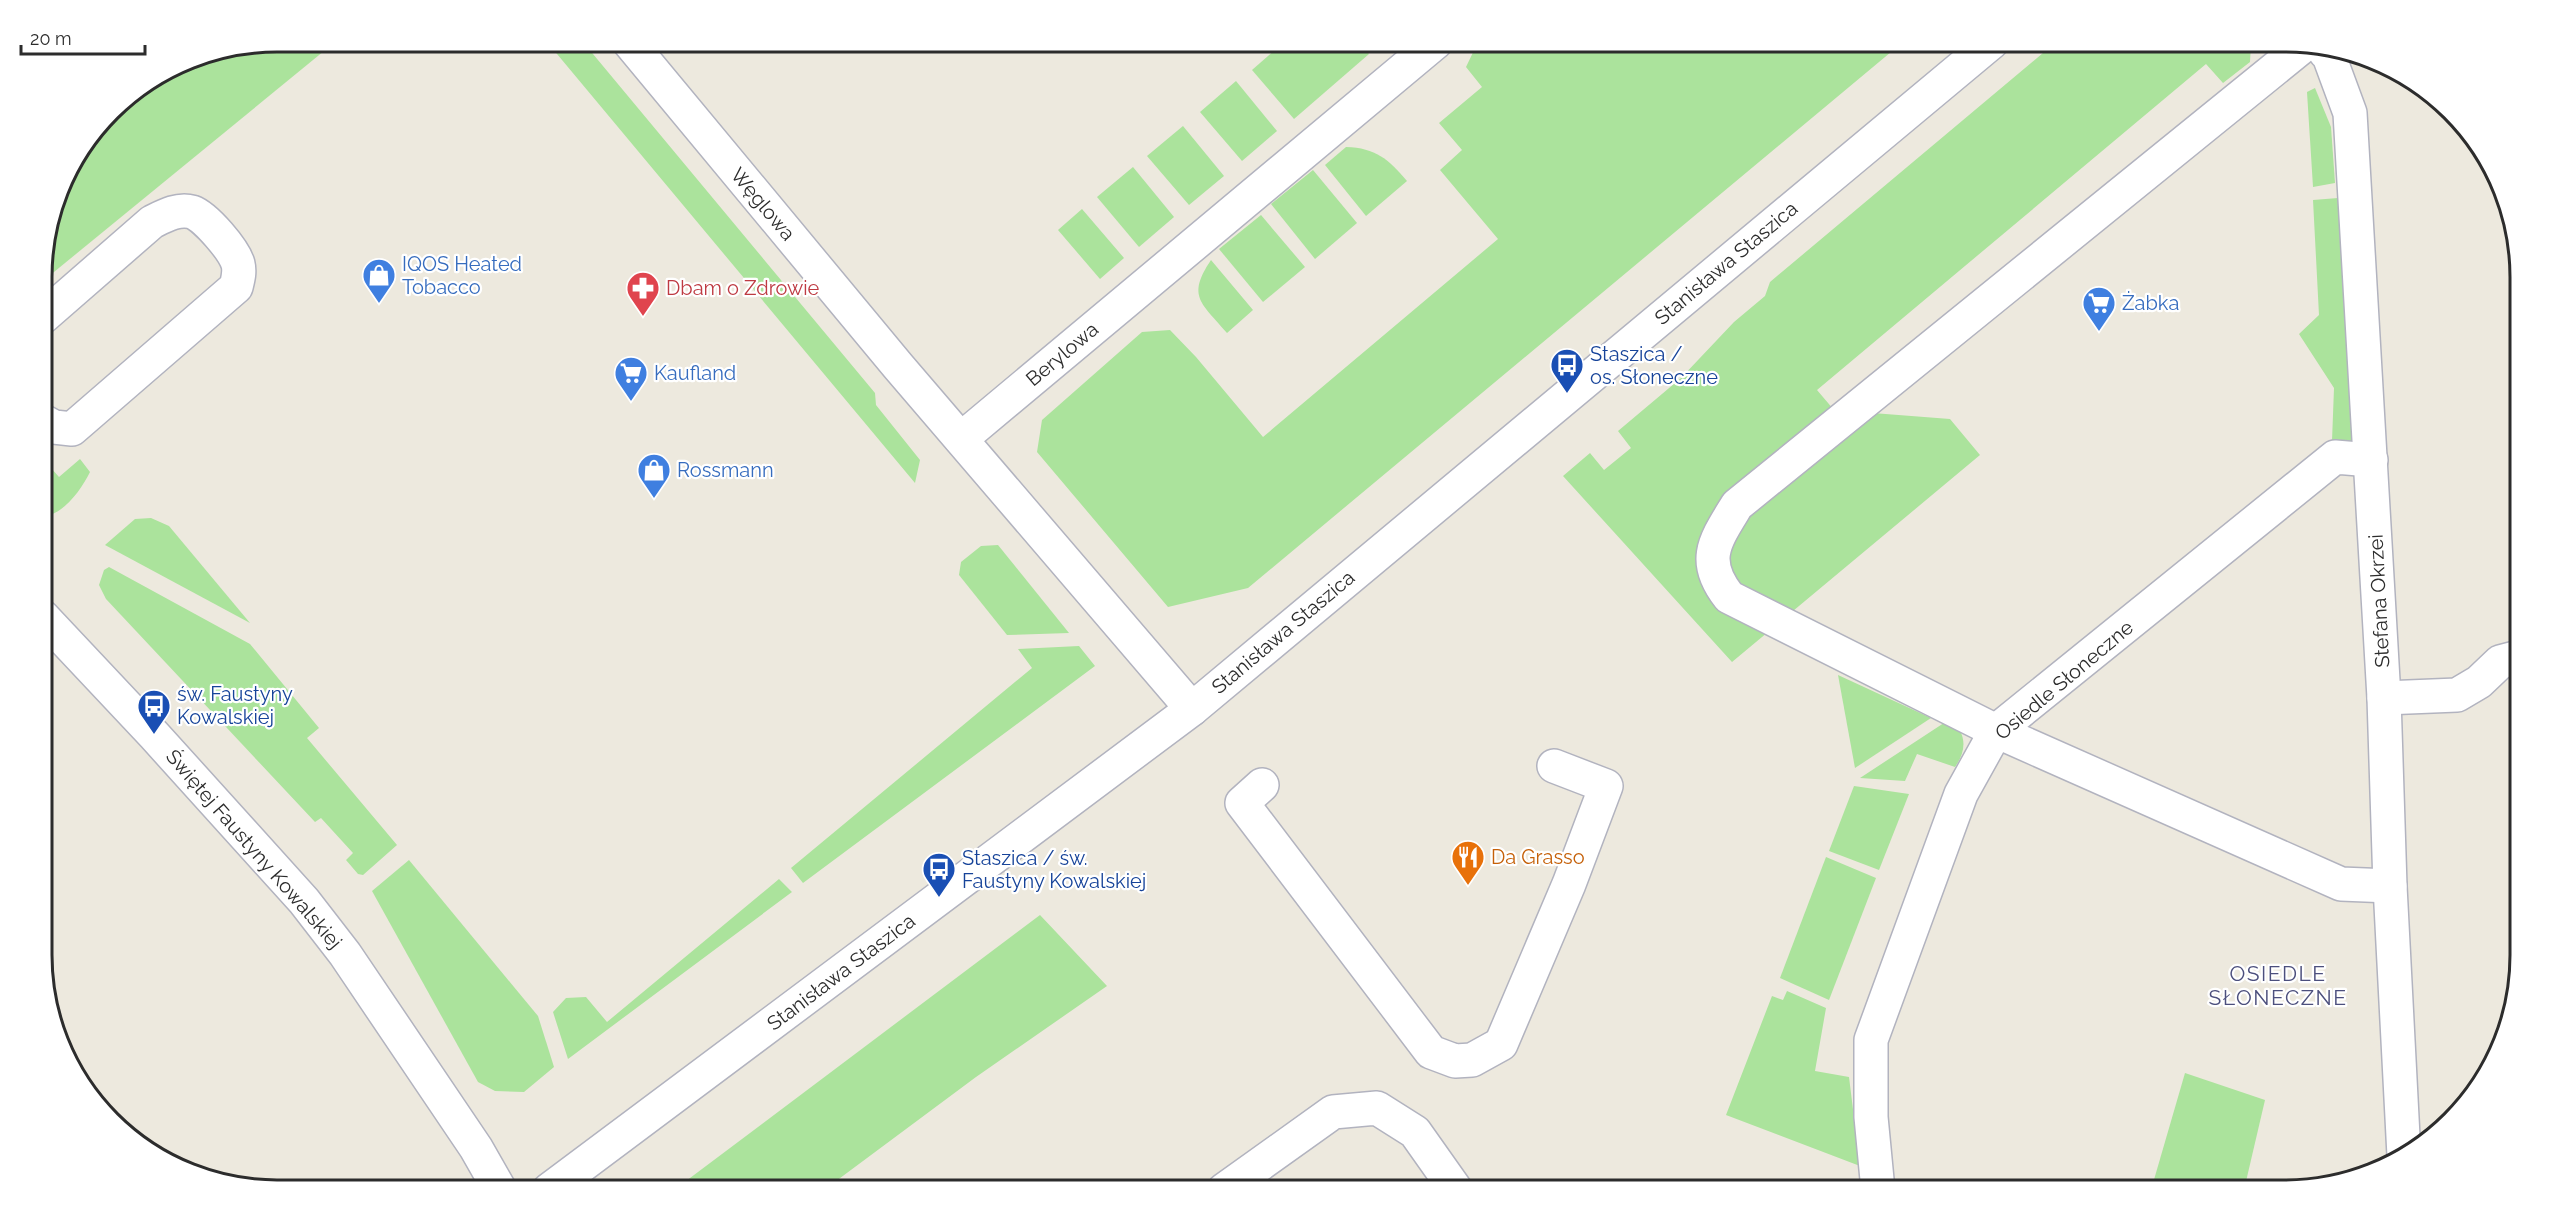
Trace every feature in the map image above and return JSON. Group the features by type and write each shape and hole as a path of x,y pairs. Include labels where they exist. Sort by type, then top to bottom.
{"street":[{"name":"Węglowa","path":"637,52 961,439"},
{"name":"Berylowa","path":"961,439 1424,52"},
{"name":"Stanisława Staszica","path":"562,1180 1192,709 1980,52"},
{"path":"2319,55 1737,505 1719,534 1712,551 1713,569 1719,584 1729,597 1996,731 2341,884 2390,886"},
{"name":"Stefana Okrzei","path":"2325,56 2350,114 2384,698 2390,886 2403,1145"},
{"path":"52,309 152,222 172,212 191,212 209,222 237,262 239,274 236,287 72,429 52,426"},
{"path":"961,439 1192,709"},
{"name":"Osiedle Słoneczne","path":"1877,1180 1871,1117 1871,1040 1961,794 1996,731 2335,457 2371,460"},
{"name":"Świętej Faustyny Kowalskiej","path":"52,627 304,901 345,954 476,1148 494,1180"},
{"path":"2384,698 2457,695 2478,682 2500,662 2510,659"},
{"path":"1262,786 1242,803 1431,1052 1455,1061 1472,1060 1501,1044 1569,884 1606,786 1554,766"},
{"path":"1238,1180 1333,1112 1377,1108 1415,1132 1449,1180"}],"green space":[{"path":"323,52 52,273 54,248 60,220 76,178 90,153 108,129 129,108 165,83 205,64 248,54"},
{"path":"555,52 591,52 875,393 876,405 920,460 915,483"},
{"path":"1273,52 1367,52 1369,54 1294,119 1252,70"},
{"path":"1473,52 1891,52 1248,588 1168,607 1037,452 1042,420 1142,332 1170,330 1196,357 1263,437 1498,239 1440,170 1462,150 1439,123 1482,87 1466,67"},
{"path":"2044,52 2251,52 2250,62 2223,83 2206,64 1817,390 1834,410 1950,419 1980,455 1732,662 1563,476 1590,453 1604,470 1631,448 1618,431 1681,378 1734,322 1765,296 1770,282"},
{"path":"1236,81 1277,131 1242,161 1200,112"},
{"path":"2315,88 2331,127 2335,183 2313,187 2307,92"},
{"path":"1183,126 1224,176 1189,205 1147,156"},
{"path":"1346,147 1366,150 1381,156 1407,181 1366,216 1325,165"},
{"path":"1133,167 1174,217 1139,247 1097,197"},
{"path":"1313,170 1357,223 1315,259 1271,204"},
{"path":"2338,198 2356,452 2338,451 2332,441 2334,388 2299,334 2319,315 2313,200"},
{"path":"1082,209 1124,258 1100,279 1058,230"},
{"path":"1261,215 1305,267 1263,302 1219,249"},
{"path":"1211,260 1253,310 1227,333 1204,306 1198,291 1203,273"},
{"path":"80,459 90,472 77,493 52,514 52,469 59,477"},
{"path":"151,518 169,526 250,623 105,545 135,519"},
{"path":"998,545 1069,633 1007,635 959,575 961,562 981,546"},
{"path":"109,567 250,644 319,728 307,738 397,845 363,875 358,874 346,860 353,853 321,818 315,822 106,599 99,585 104,570"},
{"path":"1079,646 1095,666 803,883 791,868 1032,668 1018,649"},
{"path":"1838,675 1931,718 1855,768"},
{"path":"1950,719 1960,730 1963,742 1962,754 1955,767 1917,754 1905,781 1860,778"},
{"path":"1854,786 1909,794 1879,870 1829,851"},
{"path":"1826,857 1876,878 1829,1000 1780,978"},
{"path":"409,860 538,1016 554,1067 524,1092 495,1091 478,1082 372,891"},
{"path":"779,879 792,892 568,1059 553,1012 566,998 586,997 607,1022"},
{"path":"1040,915 1107,986 976,1077 837,1180 687,1180"},
{"path":"1787,991 1826,1008 1815,1071 1849,1077 1860,1166 1726,1115 1772,996 1783,1000"},
{"path":"2185,1073 2265,1100 2246,1180 2154,1180"}],"place":[{"name":"IQOS Heated Tobacco","path":"379,304"},
{"name":"Dbam o Zdrowie","path":"643,317"},
{"name":"Żabka","path":"2099,332"},
{"name":"Staszica / os. Słoneczne","path":"1567,394"},
{"name":"Kaufland","path":"631,402"},
{"name":"Rossmann","path":"654,499"},
{"name":"św. Faustyny Kowalskiej","path":"154,735"},
{"name":"Da Grasso","path":"1468,886"},
{"name":"Staszica / św. Faustyny Kowalskiej","path":"939,898"}],"district":[{"name":"OSIEDLE SŁONECZNE","path":"2278,986"}]}
